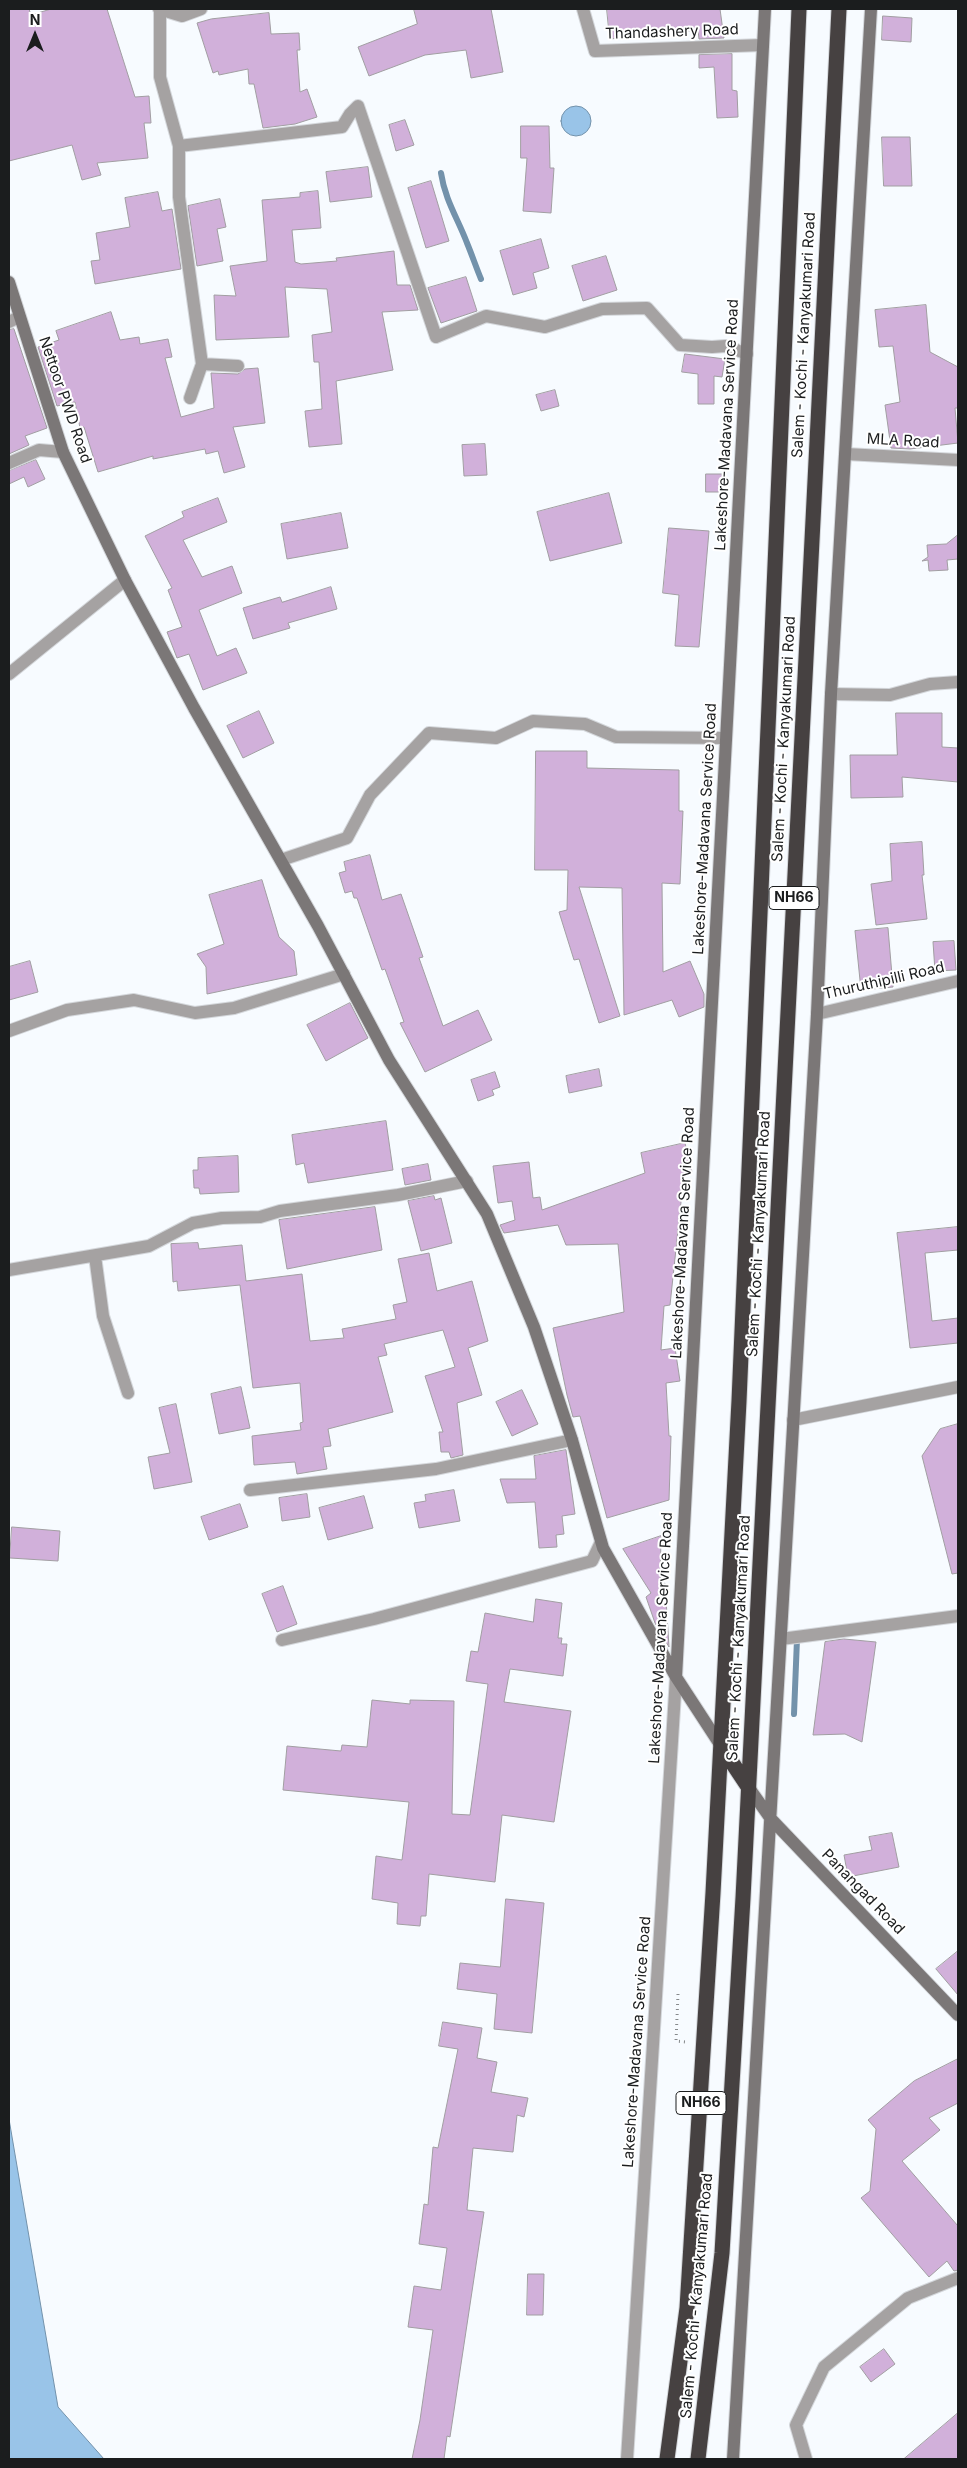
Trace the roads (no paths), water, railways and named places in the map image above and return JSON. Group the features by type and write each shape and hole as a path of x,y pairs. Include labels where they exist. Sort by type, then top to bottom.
{"highway":[{"name":"Salem - Kochi - Kanyakumari Road","path":"667,2459 688,2299 698,2167 721,1746 740,1390 799,9"},
{"name":"Salem - Kochi - Kanyakumari Road","path":"698,2459 722,2253 748,1788 838,9"},
{"path":"721,1746 748,1788"}],"street":[{"path":"190,398 202,364 179,198 179,146 160,77 160,9 182,16 201,9"},
{"name":"Thandashery Road","path":"583,9 595,52 764,45"},
{"name":"Lakeshore-Madavana Service Road","path":"627,2459 676,1677 765,9"},
{"path":"733,2459 817,1014 832,694 871,9"},
{"path":"179,146 342,127 350,114 358,106 436,337 486,316 545,327 602,309 647,308 680,344 712,347 726,346 747,354"},
{"name":"Nettoor PWD Road","path":"9,282 14,319 63,452 125,580 194,708 344,974 389,1060 487,1214 534,1327 572,1440 601,1542 676,1677 721,1746"},
{"path":"202,364 238,366"},
{"path":"9,463 39,450 63,452"},
{"name":"MLA Road","path":"846,454 958,460"},
{"path":"9,674 125,580"},
{"path":"832,694 890,695 930,684 958,682"},
{"path":"281,860 347,838 370,795 429,733 496,738 533,720 585,724 616,737 726,738"},
{"path":"9,1031 67,1010 134,1000 196,1013 234,1008 344,974"},
{"name":"Thuruthipilli Road","path":"817,1014 958,980"},
{"path":"9,1270 149,1246 193,1223 222,1218 260,1217 280,1211 398,1195 467,1181"},
{"path":"95,1256 104,1316 128,1393"},
{"path":"793,1420 958,1387"},
{"path":"250,1490 436,1469 572,1440"},
{"path":"282,1640 374,1619 592,1561 601,1542"},
{"path":"781,1639 958,1616"},
{"name":"Panangad Road","path":"748,1788 771,1819 958,2014"},
{"path":"806,2459 796,2425 824,2367 908,2298 958,2278"}],"water":[{"path":"576,106 587,110 591,121 587,132 576,136 565,132 561,121 565,110"},
{"path":"9,2119 58,2407 104,2459 9,2459"}],"waterway":[{"path":"441,173 449,201 481,279"},
{"path":"794,1714 797,1639"}]}
